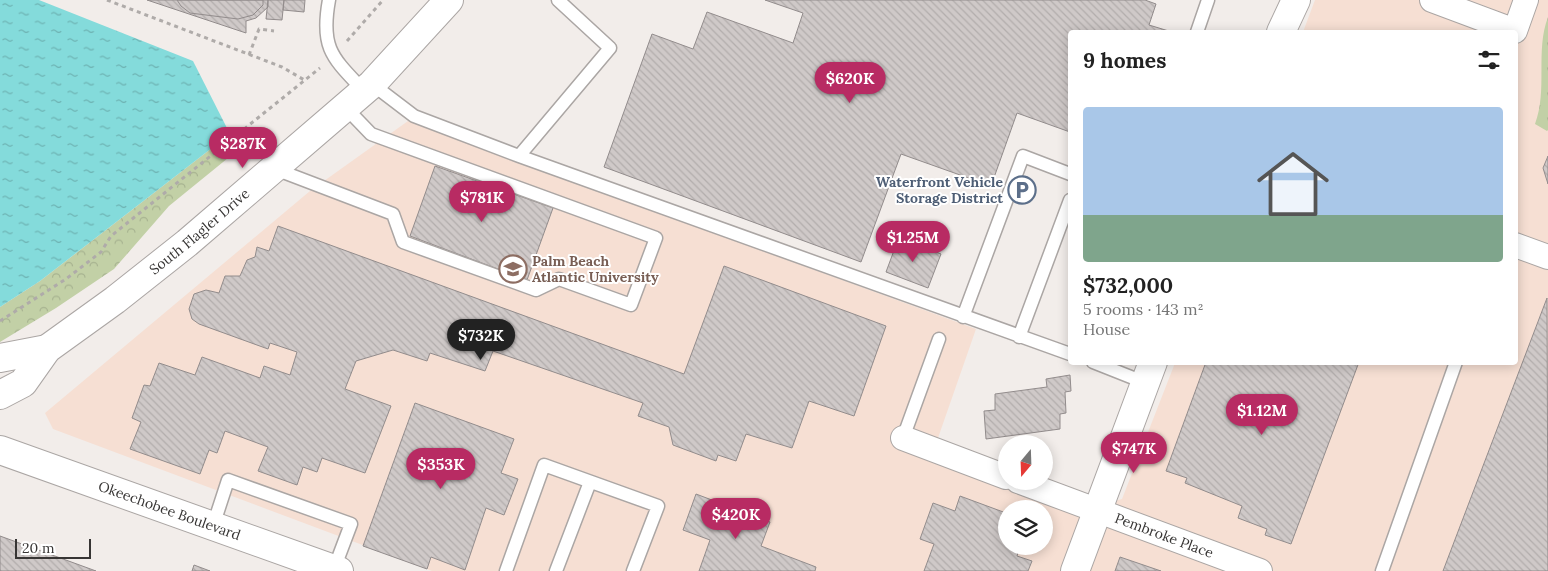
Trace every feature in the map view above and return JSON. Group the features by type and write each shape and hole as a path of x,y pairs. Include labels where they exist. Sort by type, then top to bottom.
{"street":[{"name":"South Flagler Drive","path":"0,395 23,383 47,349 144,278 275,169 360,94 449,0"},
{"path":"1282,30 1296,0"},
{"path":"1432,0 1509,30"},
{"path":"1515,30 1526,0"},
{"path":"1518,245 1548,257"},
{"name":"South Flagler Drive","path":"0,358 47,349"},
{"path":"1075,571 1150,373"},
{"path":"902,438 998,474"},
{"name":"Okeechobee Boulevard","path":"0,450 337,570"},
{"name":"Pembroke Place","path":"1042,490 1260,571"}],"lane":[{"path":"275,169 393,214 403,242 536,290 559,279 631,305 656,238 371,134 360,94 332,56 326,34 329,0"},
{"path":"519,156 610,48 558,0"},
{"path":"1198,30 1208,0"},
{"path":"360,94 519,156 962,317 1068,353"},
{"path":"962,317 1023,156 1068,173"},
{"path":"1019,337 1068,205"},
{"path":"902,438 939,339"},
{"path":"1109,365 1150,373"},
{"path":"1382,571 1455,365"},
{"path":"506,571 544,465 658,506 633,571"},
{"path":"213,526 228,480 341,520 351,524 337,570"},
{"path":"556,571 590,482"}],"path":[{"path":"107,0 282,67 306,81"},
{"path":"344,45 383,0"},
{"path":"250,55 259,29 274,30"},
{"path":"0,321 66,279 101,252 111,236 306,81 323,65"}],"shaded area":[{"name":"Palm Beach Atlantic University","path":"1315,0 1548,0 1548,571 432,571 53,429 45,413 310,191 408,121 976,329 931,458 998,482 998,490 1020,490 1047,500 998,500 998,555 1053,555 1053,502 1078,511 1122,499 1174,365 1518,365 1518,30 1304,30"}],"green space":[{"path":"1548,17 1547,131 1535,124 1541,98 1542,43"},
{"path":"230,134 244,145 169,206 114,269 56,308 0,342 0,307 40,281"}],"water":[{"path":"0,0 39,0 193,61 230,134 40,281 0,307"}],"building":[{"path":"147,0 268,0 268,7 256,18 246,21 246,33"},
{"path":"177,0 263,0 263,5 253,15 238,19 190,13"},
{"path":"268,0 284,0 282,20 266,19"},
{"path":"284,0 305,0 304,12 283,10"},
{"path":"765,0 1145,0 1156,4 1149,25 1165,30 1068,30 1068,131 1017,113 991,186 901,154 861,262 604,167 652,34 693,49 707,12 793,43 803,13"},
{"path":"1548,156 1548,184 1543,168"},
{"path":"435,166 553,208 527,280 410,236"},
{"path":"278,226 684,374 724,266 886,326 854,416 809,401 792,448 746,434 736,461 718,455 716,461 673,445 669,427 638,416 643,403 493,351 485,371 430,353 427,361 393,350 356,361 345,389 391,406 365,473 322,458 317,472 303,467 297,485 258,471 268,447 225,431 217,453 209,450 200,474 130,449 141,422 132,418 144,385 150,386 159,363 195,375 202,357 260,378 264,366 290,375 297,352 270,343 268,349 199,324 192,319 189,309 194,294 206,290 219,293 225,276 240,276 247,260 255,257 257,247 269,251"},
{"path":"899,237 941,254 928,288 886,272"},
{"path":"1547,298 1548,571 1443,571"},
{"path":"1205,365 1358,365 1291,544 1265,535 1267,529 1238,518 1242,506 1185,483 1187,478 1166,471"},
{"path":"1070,375 1071,391 1065,392 1066,413 1060,414 1060,429 1016,435 998,435 998,437 986,439 984,411 995,410 995,394 1047,387 1046,379"},
{"path":"415,403 514,439 501,473 518,479 504,515 486,508 465,570 431,557 427,569 363,546"},
{"path":"696,494 770,522 761,546 816,567 815,571 699,571 710,540 683,530"},
{"path":"960,496 998,510 998,555 1017,555 1032,561 1028,571 924,571 934,544 920,539 933,503 955,511"},
{"path":"0,536 96,571 0,571"},
{"path":"1120,557 1161,571 1115,571"},
{"path":"194,565 210,571 192,571"}],"place":[{"name":"Waterfront Vehicle Storage District","path":"1022,190"},
{"name":"Palm Beach Atlantic University","path":"513,269"}]}
